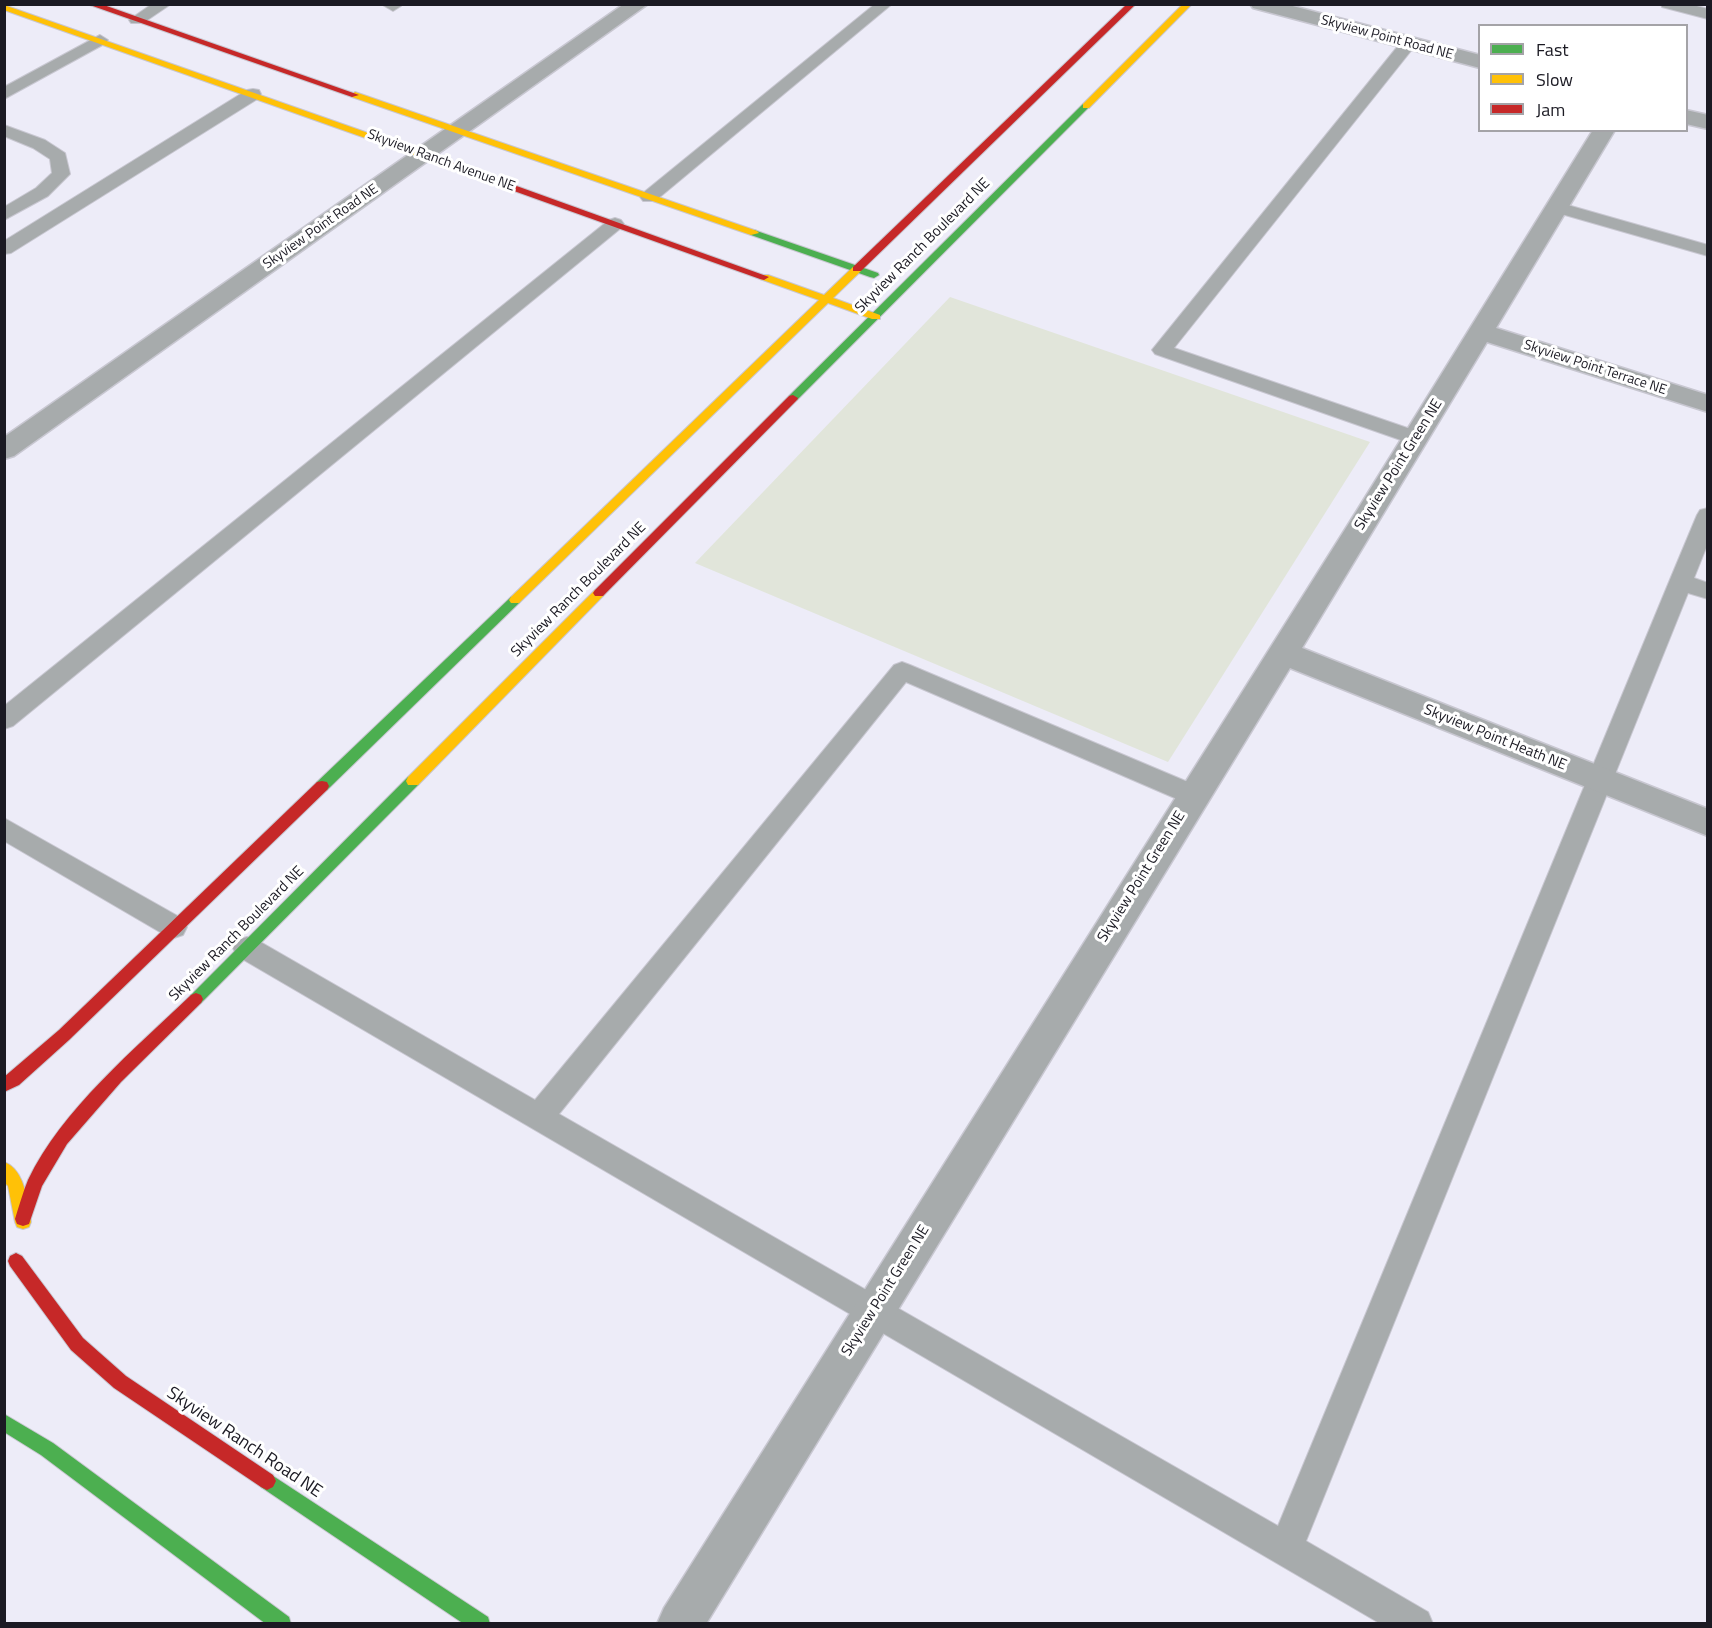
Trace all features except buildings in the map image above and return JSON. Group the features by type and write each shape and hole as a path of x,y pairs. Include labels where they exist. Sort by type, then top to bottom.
{"street":[{"path":"91,4 907,287"},
{"name":"Skyview Point Road NE","path":"4,450 638,4"},
{"name":"Skyview Ranch Boulevard NE","path":"4,1085 14,1080 64,1035 1132,4"},
{"name":"Skyview Ranch Boulevard NE","path":"23,1219 35,1183 61,1139 116,1077 1188,4"},
{"name":"Skyview Point Road NE","path":"1260,4 1478,62"},
{"name":"Skyview Ranch Avenue NE","path":"4,6 876,316"},
{"path":"1688,117 1707,122"},
{"name":"Skyview Point Green NE","path":"680,1623 1482,332 1603,132"},
{"name":"Skyview Point Terrace NE","path":"1482,332 1707,404"},
{"name":"Skyview Point Heath NE","path":"1282,653 1707,823"},
{"path":"4,1169 15,1183 23,1219 18,1251 8,1276"},
{"name":"Skyview Ranch Road NE","path":"18,1251 76,1344 120,1382 481,1623"},
{"path":"4,1422 47,1449 282,1623"}],"lane":[{"path":"137,20 164,4"},
{"path":"649,197 885,4"},
{"path":"1668,4 1707,14"},
{"path":"4,94 100,40"},
{"path":"1408,44 1162,350 1415,438"},
{"path":"4,249 253,94"},
{"path":"4,130 39,144 59,157 61,174 42,192 4,215"},
{"path":"1557,207 1707,251"},
{"path":"4,720 615,224"},
{"path":"1286,1549 1707,515"},
{"path":"1680,582 1707,591"},
{"path":"539,1117 902,671 1193,795"},
{"path":"4,828 174,927"},
{"path":"247,948 1416,1623"}],"shaded area":[{"path":"950,297 1370,442 1168,762 695,563"}],"traffic: fast":[{"path":"793,398 1086,106"},
{"path":"754,233 874,275"},
{"path":"322,786 515,600"},
{"path":"196,999 413,781"},
{"path":"4,1422 47,1449 282,1624"},
{"path":"267,1481 481,1624"}],"traffic: slow":[{"path":"1086,106 1188,4"},
{"path":"4,7 422,155"},
{"path":"355,95 754,233"},
{"path":"515,600 857,269"},
{"path":"764,277 876,317"},
{"path":"413,781 599,593"},
{"path":"4,1169 15,1183 23,1222"}],"traffic: jam":[{"path":"91,4 355,95"},
{"path":"857,269 1132,4"},
{"path":"422,155 764,277"},
{"path":"599,593 793,398"},
{"path":"4,1085 14,1080 64,1035 322,786"},
{"path":"23,1219 35,1183 61,1139 116,1077 196,999"},
{"path":"16,1261 77,1344 120,1382 267,1481"}]}
